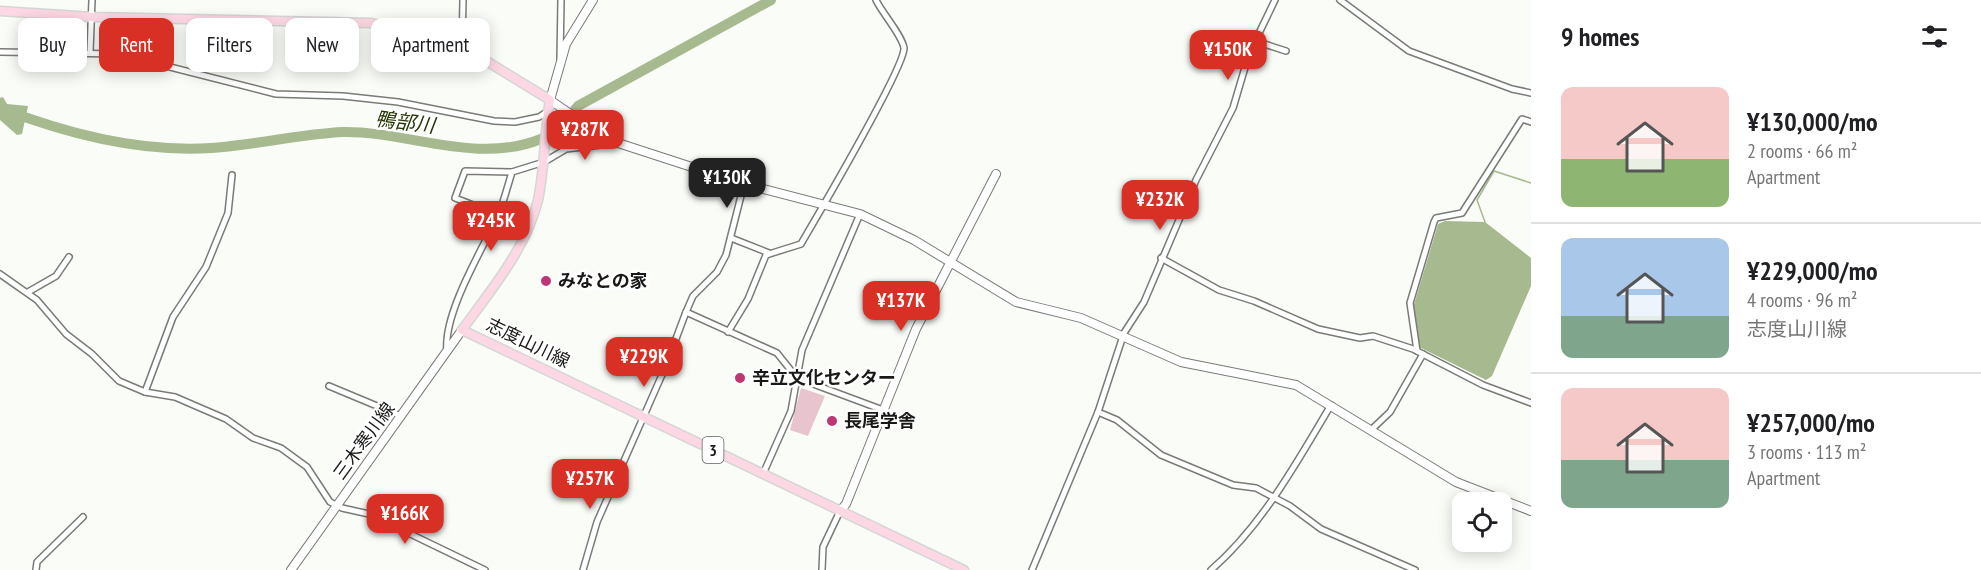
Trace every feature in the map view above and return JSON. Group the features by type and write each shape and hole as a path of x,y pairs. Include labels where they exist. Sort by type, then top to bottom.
{"main road":[{"path":"0,11 93,17 371,23"},
{"path":"490,63 550,100"},
{"name":"志度山川線","path":"550,100 537,204 523,238 462,330 964,570"}],"street":[{"path":"90,52 92,0"},
{"path":"463,0 463,18"},
{"path":"560,60 561,0"},
{"path":"593,0 577,24 560,60 550,100 590,128 618,143 744,184 860,214 914,240 1003,296 1026,305 1081,318 1181,362 1291,382 1456,482 1531,511"},
{"path":"728,332 748,299 766,255 801,244 867,127 903,51 902,42 876,0"},
{"path":"1032,570 1098,412 1124,338 1144,302 1161,258 1206,159 1233,108 1255,41 1275,0"},
{"path":"1340,0 1409,51 1512,89 1531,93"},
{"path":"1255,41 1286,51"},
{"path":"0,52 90,52 127,56 285,95 343,96 398,102 494,121 515,122 539,117 548,112"},
{"path":"1371,430 1390,412 1420,352 1410,303 1436,218 1462,213 1522,119 1531,122"},
{"path":"494,213 455,198 465,171 512,171 544,160 566,149 618,143"},
{"path":"447,351 446,342 452,317 479,251 500,210 512,171"},
{"path":"822,570 823,547 840,511 846,504 916,329 996,174"},
{"path":"145,392 173,317 206,267 228,213 232,175"},
{"path":"592,570 584,568 597,522 644,417 693,296 717,272 731,238 744,184"},
{"path":"473,228 481,208"},
{"path":"763,474 791,411 802,350 860,214"},
{"path":"731,238 769,253"},
{"path":"28,292 56,276 69,257"},
{"path":"1161,258 1219,290 1254,301 1318,329 1360,338 1372,336 1420,352 1483,385 1531,403"},
{"path":"0,274 9,282 28,292 66,334 92,354 109,373 145,392 176,397 225,419 253,438 287,451 307,467 330,502 342,508 369,514 485,570"},
{"path":"686,312 777,353 797,378 883,410"},
{"name":"三木寒川線","path":"291,570 462,330"},
{"path":"329,386 401,416"},
{"path":"1211,570 1235,547 1273,496 1331,405"},
{"path":"1098,412 1117,420 1161,455 1233,485 1256,488 1273,496 1321,529 1414,570"},
{"path":"36,570 37,562 83,517"}],"shaded area":[{"path":"3,97 7,104 28,106 22,134 17,135 0,120 0,98"},
{"path":"1445,221 1485,222 1531,258 1531,286 1492,376 1486,380 1419,347 1413,308 1438,224"},
{"path":"801,388 825,396 808,436 790,430"}],"waterway":[{"name":"鴨部川","path":"0,108 51,126 104,140 158,148 212,148 343,132 392,136 467,148 492,149 516,146 541,139 552,133 578,106 771,0"},
{"path":"1485,222 1477,200 1494,171 1531,183"}],"place":[{"name":"みなとの家","path":"546,281"},
{"name":"辛立文化センター","path":"740,378"},
{"name":"長尾学舎","path":"832,421"}]}
